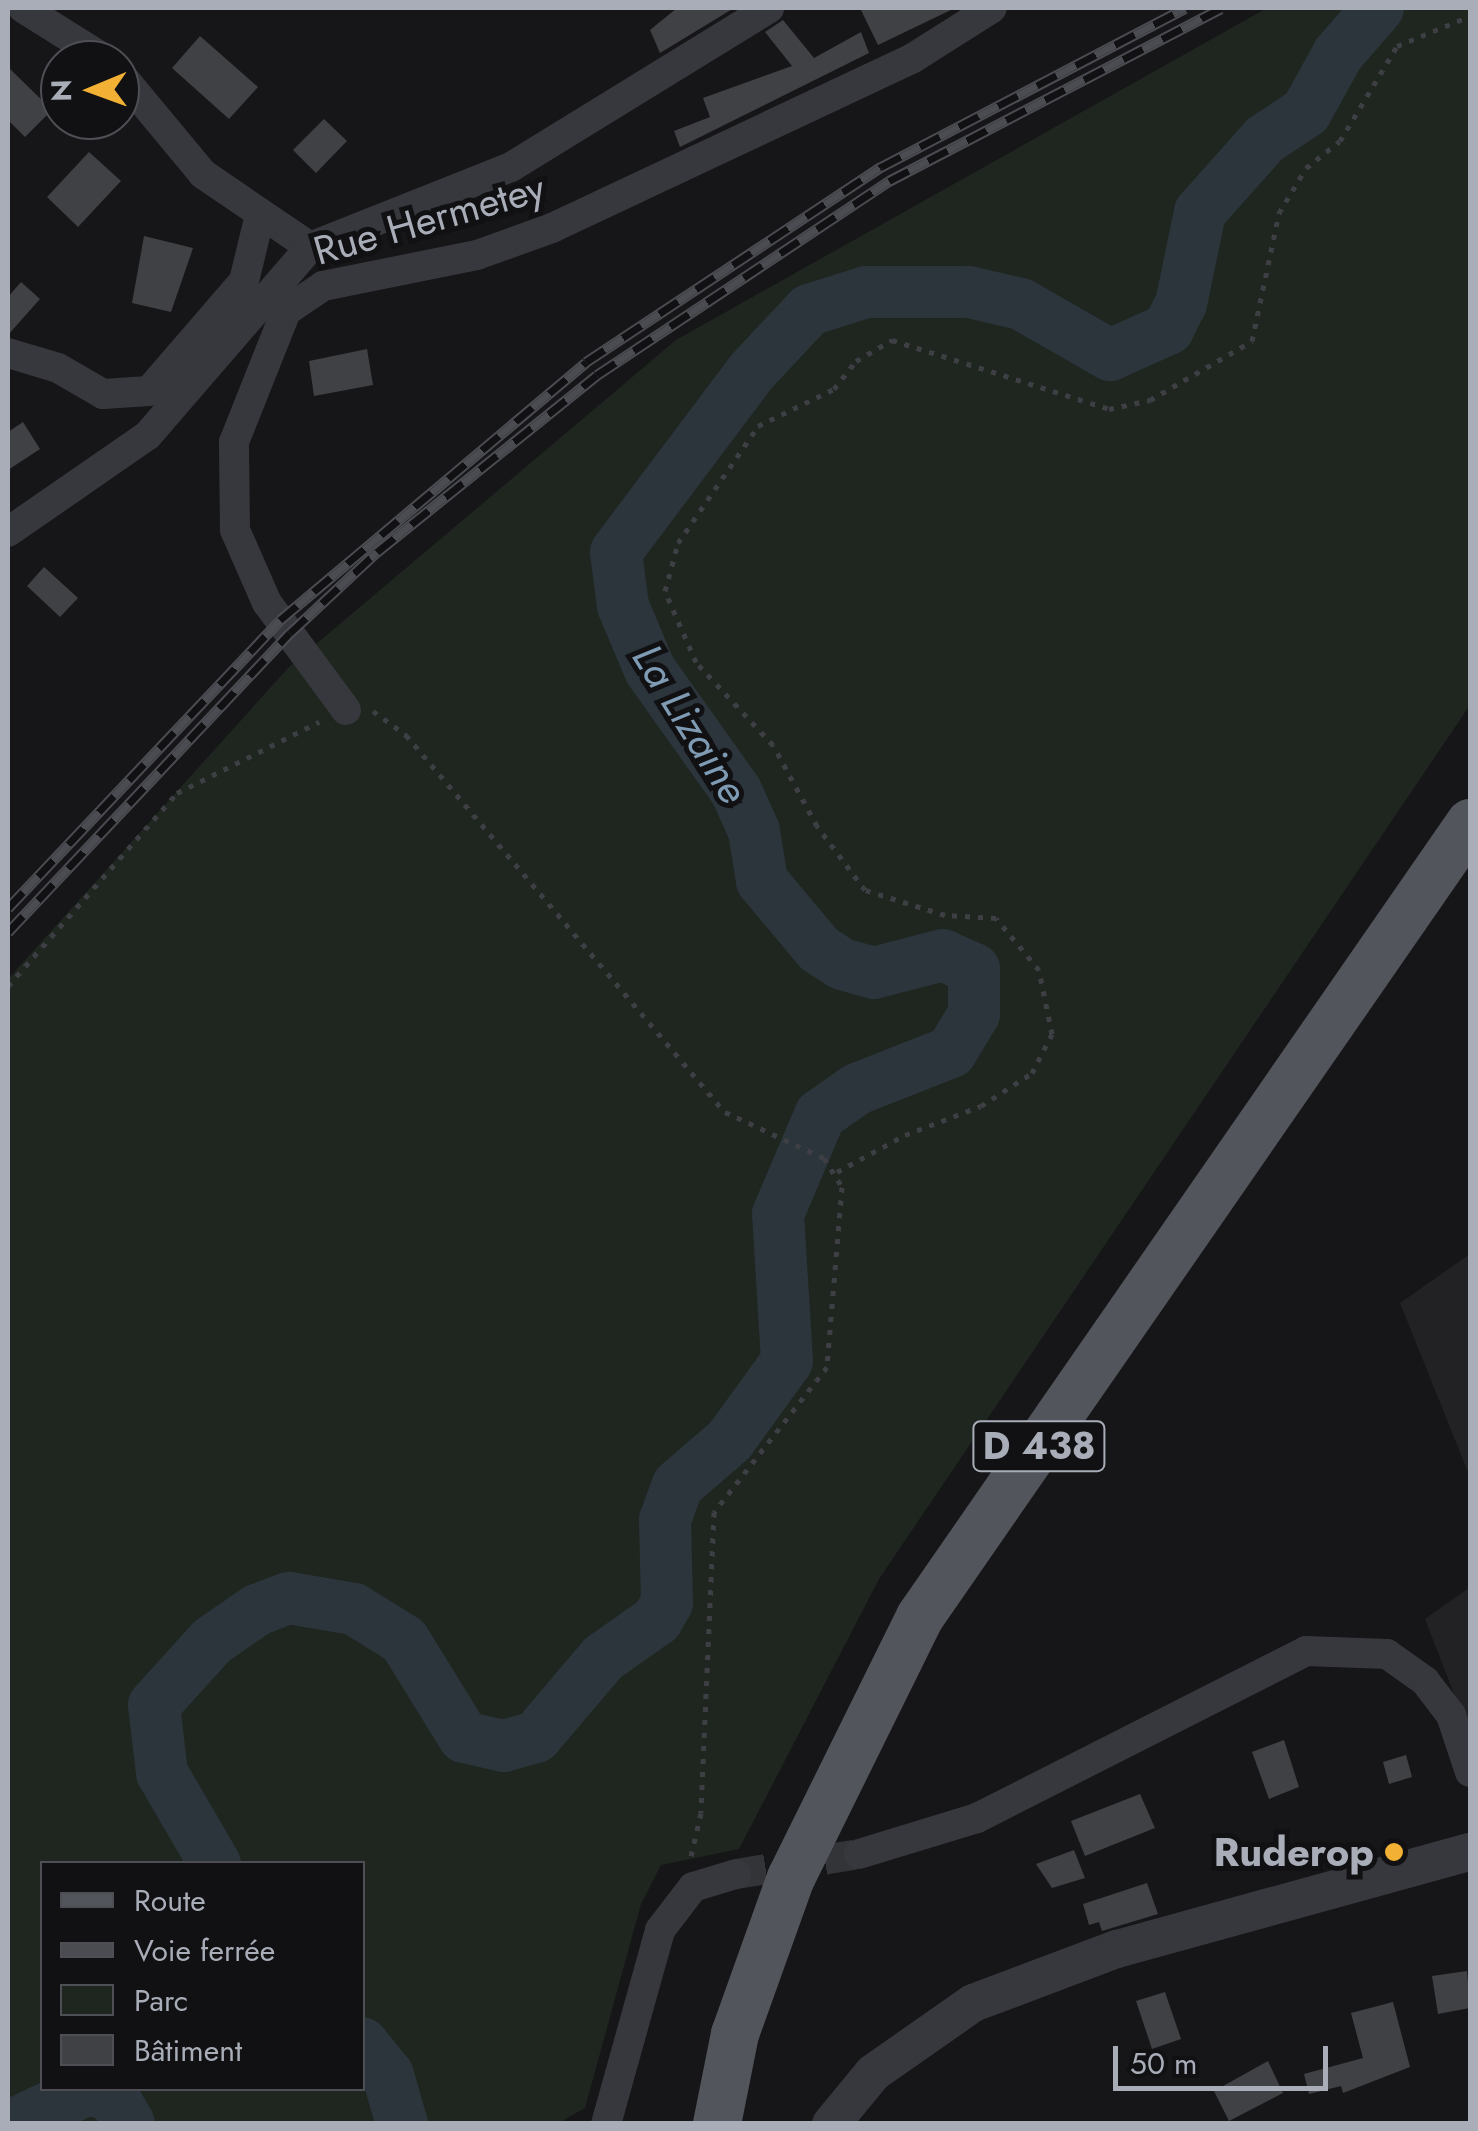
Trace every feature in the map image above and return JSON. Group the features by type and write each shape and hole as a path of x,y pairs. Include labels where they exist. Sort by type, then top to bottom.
{"main road":[{"name":"D 438","path":"717,2124 735,2034 791,1878 920,1617 1470,823"}],"street":[{"path":"23,8 74,40"},
{"path":"8,532 148,435 310,246 511,168 768,8"},
{"name":"Rue Hermetey","path":"346,710 267,603 235,530 234,442 286,310 323,286 477,255 552,228 848,90 992,8"},
{"path":"140,98 203,174 260,219 310,246"},
{"path":"8,353 58,368 103,394 148,391 244,281 260,219"},
{"path":"859,1854 977,1818 1306,1651 1387,1654 1412,1672 1451,1715 1470,1772"},
{"path":"831,2124 873,2073 973,2003 1117,1949 1470,1852"},
{"path":"606,2124 660,1930 693,1887 736,1874"}],"path":[{"path":"838,1172 905,1134 981,1106 1032,1073 1052,1034 1039,970 996,918 946,916 866,890 817,826 773,746 696,662 665,591 678,543 758,426 834,390 856,360 892,340 1109,409 1150,400 1252,342 1279,213 1306,168 1340,142 1397,46 1470,16"},
{"path":"8,986 176,793 200,775 346,710 382,710 725,1112 824,1158 838,1172 836,1329 826,1367 714,1512 693,1887"}],"shaded area":[{"path":"1470,1254 1470,1477 1400,1303"},
{"path":"1470,1587 1470,1735 1425,1619"}],"green space":[{"path":"1267,8 1470,8 1470,705 879,1579 739,1849 661,1865 641,1904 585,2108 557,2124 8,2124 8,979 289,667 676,340"}],"building":[{"path":"677,8 734,8 660,53 650,30"},
{"path":"860,8 955,8 878,45"},
{"path":"783,20 814,58 861,32 869,53 680,147 674,131 710,117 703,98 792,66 765,32"},
{"path":"200,36 258,87 229,119 172,68"},
{"path":"8,67 40,98 40,122 25,137 8,120"},
{"path":"324,119 347,141 316,173 293,150"},
{"path":"89,152 121,181 78,227 47,197"},
{"path":"144,236 193,248 171,312 132,303"},
{"path":"21,282 40,299 8,335 8,297"},
{"path":"367,349 373,385 314,396 309,361"},
{"path":"23,422 40,449 8,470 8,432"},
{"path":"44,567 78,598 60,617 27,586"},
{"path":"1284,1740 1299,1787 1269,1799 1252,1752"},
{"path":"1406,1755 1412,1777 1389,1784 1383,1762"},
{"path":"1140,1794 1155,1828 1085,1856 1071,1821"},
{"path":"1074,1850 1085,1878 1052,1888 1036,1864"},
{"path":"1147,1883 1158,1914 1102,1931 1099,1922 1089,1925 1083,1904"},
{"path":"1467,1971 1470,2008 1438,2014 1432,1976"},
{"path":"1165,1992 1181,2039 1152,2049 1136,2001"},
{"path":"1393,2002 1410,2067 1343,2093 1341,2086 1309,2094 1304,2074 1363,2058 1351,2013"},
{"path":"1268,2061 1283,2093 1229,2121 1214,2091"}],"waterway":[{"name":"La Lizaine","path":"213,1861 162,1773 154,1705 212,1641 257,1610 289,1598 354,1609 404,1640 464,1737 504,1746 536,1737 603,1658 657,1620 667,1603 665,1520 678,1485 730,1440 787,1361 778,1214 820,1115 857,1089 951,1052 974,1014 974,969 943,955 874,973 842,964 819,949 762,881 754,831 736,791 650,670 623,606 616,552 752,371 809,310 866,292 969,292 1021,304 1110,355 1168,329 1181,304 1200,212 1265,139 1306,112 1338,54 1378,8"},
{"name":"La Lizaine","path":"365,2047 388,2075 402,2124"},
{"name":"La Lizaine","path":"14,2124 84,2091"},
{"name":"La Lizaine","path":"95,2091 113,2096 129,2124"}],"tunnel":[{"path":"736,1874 859,1854"}],"railway":[{"path":"8,908 280,620 586,362 881,167 1185,8"},
{"path":"8,932 290,633 377,552 597,375 889,181 1221,8"}],"place":[{"name":"Ruderop","path":"1394,1852"}]}
